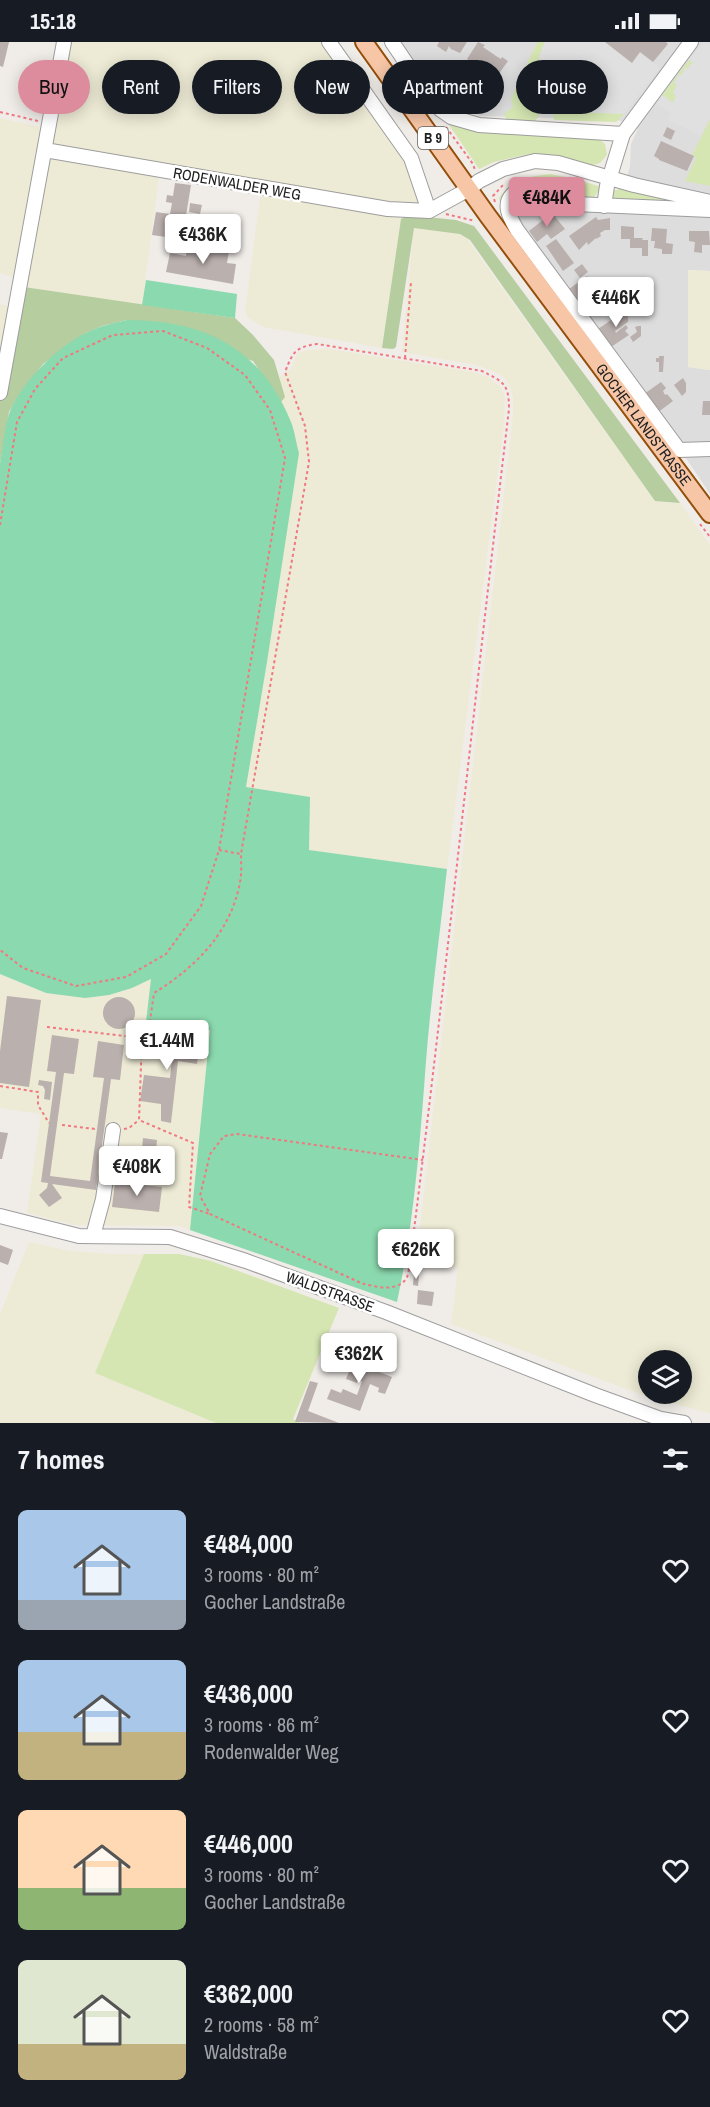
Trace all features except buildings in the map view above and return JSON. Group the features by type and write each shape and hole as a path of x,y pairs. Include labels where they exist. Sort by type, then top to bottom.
{"main road":[{"name":"GOCHER LANDSTRASSE","path":"364,42 474,185 710,514"}],"street":[{"path":"0,393 64,42"},
{"path":"330,42 411,158 429,211 509,167 536,161 558,163 634,185 710,202"},
{"path":"392,42 404,60"},
{"path":"604,206 623,134 684,44"},
{"path":"447,114 479,125 623,134"},
{"name":"RODENWALDER WEG","path":"45,150 388,209 429,211"},
{"name":"GOCHER LANDSTRASSE","path":"710,210 604,206 568,202 553,191 535,186 520,189 507,204 510,218 517,230 679,450 710,449"},
{"path":"93,1236 104,1199 113,1130"},
{"name":"WALDSTRASSE","path":"0,1216 79,1236 170,1237 246,1261 386,1312 661,1419 684,1423"}],"path":[{"path":"0,112 50,124"},
{"path":"441,114 440,119 473,164 474,185"},
{"path":"405,358 411,282"},
{"path":"0,525 17,422 35,389 63,358 113,335 163,331 207,348 246,375 270,410 285,458 219,850 201,906 166,954 126,977 76,986 22,968 0,950"},
{"path":"317,344 482,371 504,382 509,393 509,409 423,1160 407,1278 397,1286 380,1288 361,1283 210,1214 189,1207 193,1143 139,1120 142,1038 149,1028 154,993 193,965 214,941 230,914 240,881 242,854 309,462 305,426 285,372 292,354 303,346 317,344"},
{"path":"219,850 242,854"},
{"path":"47,1027 142,1038"},
{"path":"0,1086 38,1092 38,1105 49,1123"},
{"path":"62,1125 95,1129"},
{"path":"210,1214 200,1196 210,1154 224,1136 237,1134 423,1160"}],"shaded area":[{"path":"68,42 326,42 339,60 294,60 294,114 370,114 370,103 404,151 420,202 413,207 56,147 52,143 57,114 90,114 90,60 65,60"},
{"path":"401,42 710,42 710,271 688,270 688,367 710,370 710,494 662,422 514,218 513,202 522,191 532,189 575,210 617,213 630,166 631,144 638,129 618,120 481,116 475,114 504,114 504,60 413,60"},
{"path":"545,42 605,42 631,63 640,52 660,68 624,114 608,113 608,60 539,60"},
{"path":"703,42 710,44 710,119 701,136 668,120 671,113 657,104 662,95 673,103 676,96 673,93 677,85 674,83 679,74 681,76 685,68 688,69 693,62 689,60"},
{"path":"0,118 40,127 42,130 16,278 0,273"},
{"path":"48,159 159,176 142,305 24,287"},
{"path":"269,195 402,215 382,348 264,327 248,318 245,311 260,199"},
{"path":"414,228 460,233 467,239 655,501 680,503 710,545 710,1413 675,1404 692,1404 692,1350 638,1350 638,1393 451,1324 458,1268 416,1262 513,415 513,397 504,377 476,365 402,352"},
{"path":"688,270 710,271 710,370 688,367"},
{"path":"0,304 10,307 0,358"},
{"path":"328,349 473,372 488,377 501,387 505,397 504,424 447,869 309,850 246,787 267,662 270,383 291,369 297,354 307,350"},
{"path":"0,974 46,993 85,998 109,995 151,979 210,1029 190,1230 179,1226 74,1225 27,1213 41,1114 0,1108"},
{"path":"29,1242 70,1251 144,1254 95,1373 216,1423 0,1423 0,1314"}],"green space":[{"path":"537,42 545,42 539,60 529,60"},
{"path":"689,60 693,62 674,83 677,85 673,103 662,95"},
{"path":"516,88 516,114 539,114 539,116 534,122 507,122 504,114 513,107 511,99"},
{"path":"626,112 616,122 554,120 553,114"},
{"path":"443,116 596,137 605,144 607,155 600,163 589,166 550,156 529,154 494,162 479,169"},
{"path":"710,119 710,186 685,181 696,158 692,155"},
{"path":"550,174 601,187 593,199 581,202 542,182 503,207 501,206 499,198 515,183"},
{"path":"620,185 690,204 610,198 610,190 618,190"},
{"path":"408,215 456,220 474,226 680,503 655,501 470,240 460,234 414,228 396,347 382,348 401,219"},
{"path":"146,280 237,294 235,318 142,305"},
{"path":"24,287 235,318 274,360 285,397 281,402 253,361 127,320 102,326 86,333 43,364 9,412 0,464 0,393"},
{"path":"127,320 155,321 181,326 227,343 246,357 264,375 278,396 294,430 299,453 246,787 310,797 309,850 447,869 430,1013 416,1182 397,1302 190,1230 210,1030 146,1022 151,979 109,995 85,998 46,993 0,974 0,464 5,429 11,409 24,387 54,355 88,332"},
{"path":"144,1254 179,1254 211,1261 339,1308 293,1419 300,1423 216,1423 95,1373"}]}
